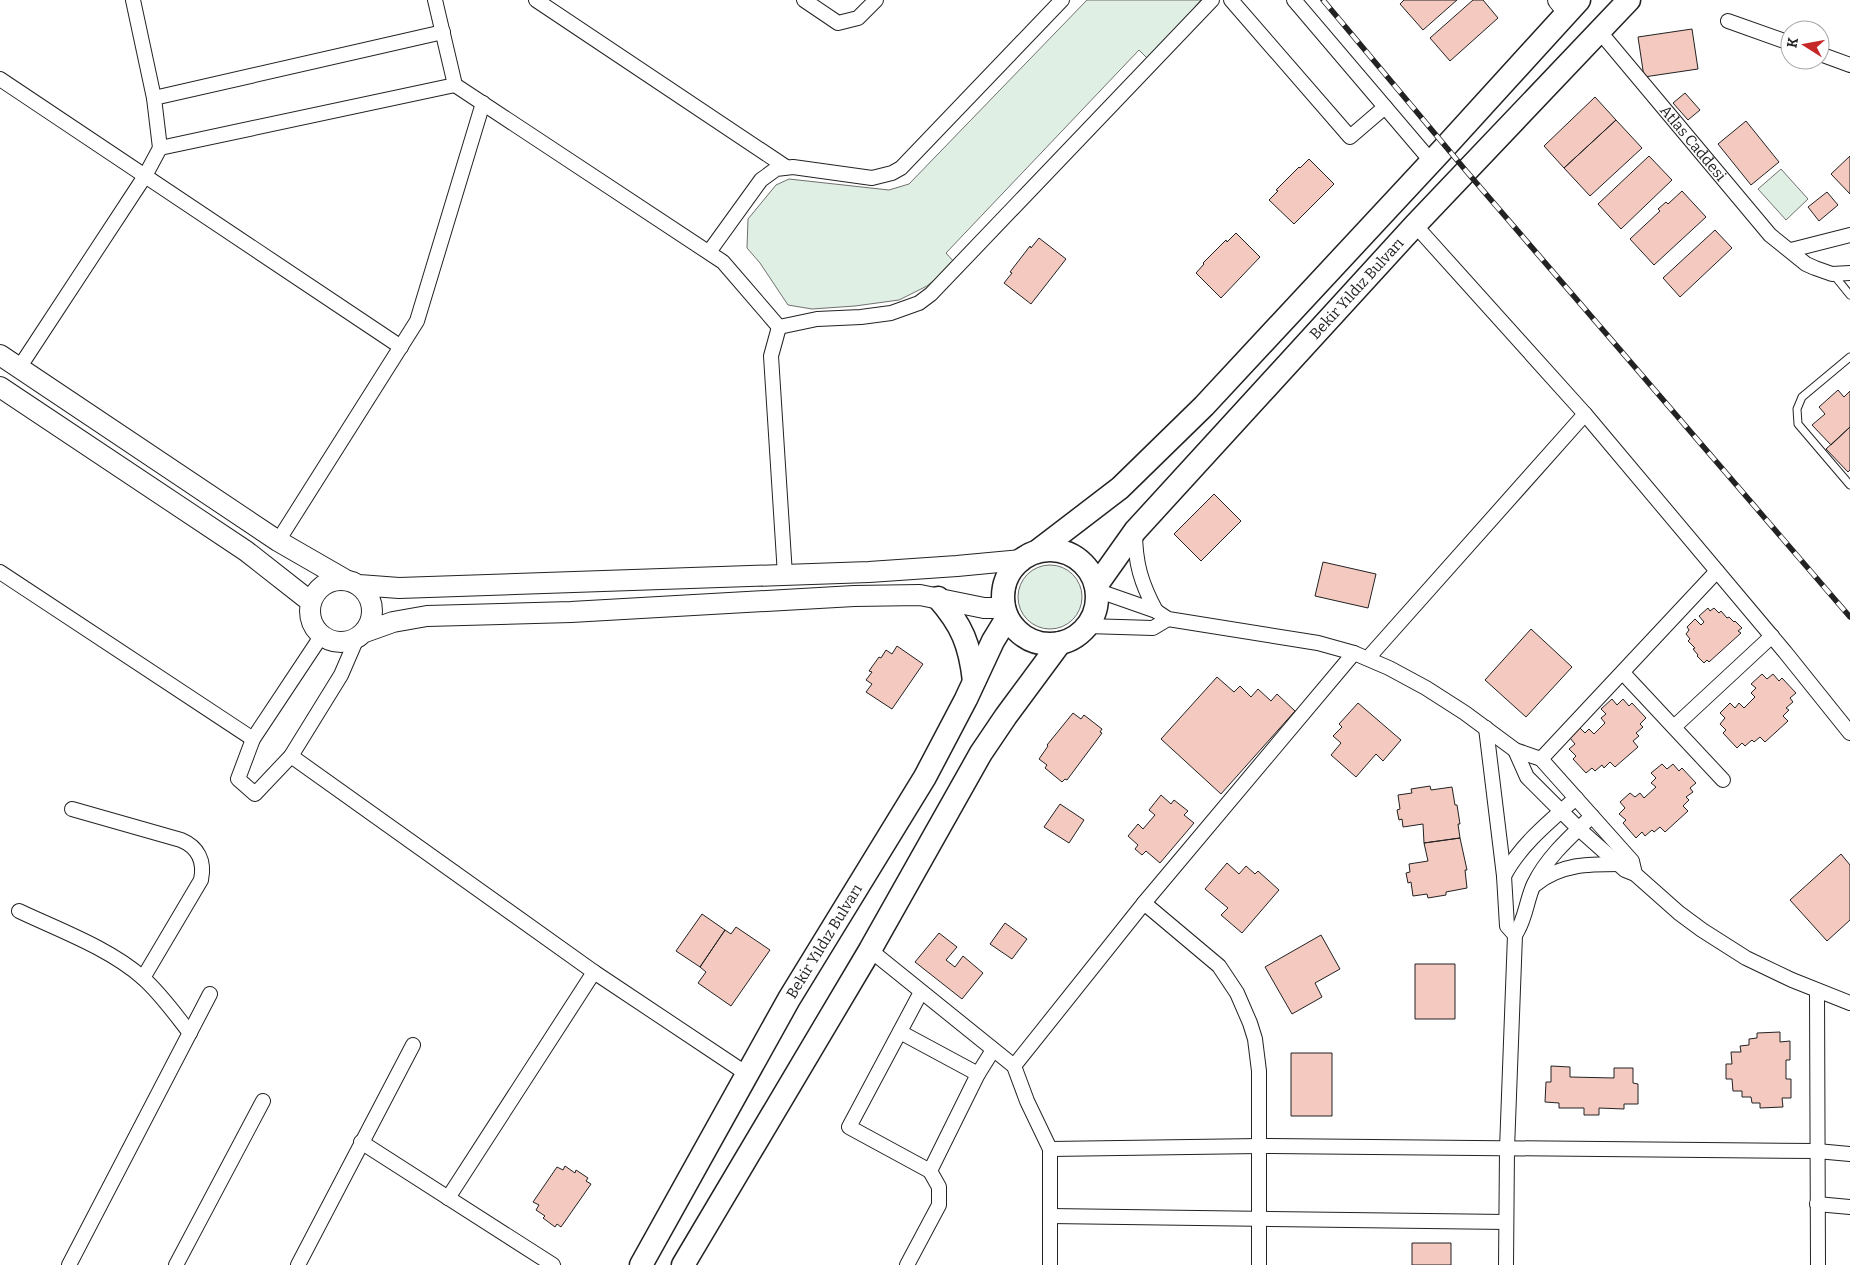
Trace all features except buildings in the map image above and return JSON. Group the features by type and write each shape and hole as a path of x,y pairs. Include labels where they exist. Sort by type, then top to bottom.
{"main road":[{"name":"Bekir Yıldız Bulvarı","path":"1096,588 1135,531 1415,225 1629,0"},
{"name":"Bekir Yıldız Bulvarı","path":"1029,555 1120,488 1204,406 1431,161 1569,4"},
{"path":"1060,550 1079,559 1092,576 1096,588 1096,607 1087,626 1080,634 1060,643 1050,645 1029,640 1013,627 1005,613 1002,597 1007,576 1029,555 1060,550"},
{"path":"938,598 952,614 965,637 970,649 974,681"},
{"name":"Bekir Yıldız Bulvarı","path":"641,1265 789,999 925,777 974,681 1005,613"},
{"path":"683,1265 870,950 981,753 1011,708 1060,643"}],"street":[{"path":"19,368 145,176 160,148 154,98 133,0"},
{"path":"435,0 455,84 723,262 778,327"},
{"path":"536,0 786,167"},
{"path":"804,0 838,23 858,18 876,0"},
{"path":"708,252 761,180 776,169 786,167 872,178 892,173 901,168 1062,0"},
{"path":"778,327 817,319 861,317 890,313 918,303 931,294 943,284 1212,0"},
{"path":"1231,0 1350,137 1385,107"},
{"path":"1294,0 1431,161"},
{"path":"1728,21 1780,39"},
{"path":"154,98 443,32"},
{"name":"Atlas Caddesi","path":"1600,32 1762,226 1806,264 1832,274 1850,273"},
{"path":"1830,58 1850,65"},
{"path":"0,79 401,347"},
{"path":"160,148 455,84"},
{"path":"278,541 417,321 483,103"},
{"path":"1415,225 1585,414 1772,636 1850,733"},
{"path":"1791,250 1850,235"},
{"path":"778,327 771,356 785,575"},
{"path":"0,355 278,541 367,592 372,607 370,623 361,635 341,675 291,756 255,794 238,779 253,738 322,635"},
{"path":"0,387 246,551 311,602"},
{"path":"1368,658 1585,414"},
{"path":"1135,531 1135,548 1140,577 1156,611"},
{"path":"1005,613 938,598 900,594 571,612 427,616 393,622 347,642 336,642 322,635 315,627 311,617 311,602 316,592 334,580 399,588 785,575 912,570 1029,555"},
{"path":"1541,760 1717,571"},
{"path":"0,572 253,738"},
{"path":"1096,588 1156,611 1168,619 1318,643 1354,653 1368,658 1426,688 1515,750 1541,760 1632,861 1635,874"},
{"path":"1087,626 1153,628 1168,619"},
{"path":"1674,727 1772,636"},
{"path":"1014,1066 1144,902 1354,653"},
{"path":"1623,673 1723,780"},
{"path":"1486,728 1504,876 1507,926 1515,935"},
{"path":"1515,750 1527,777 1561,812 1625,870 1635,874 1679,913 1724,945 1768,970 1850,1003"},
{"path":"291,756 594,972 747,1074"},
{"path":"1504,876 1511,862 1521,850 1576,798"},
{"path":"72,809 181,840 192,846 200,856 203,872 201,880 143,978"},
{"path":"1506,1265 1507,1149 1515,935 1522,925 1533,886 1550,859 1592,816"},
{"path":"1533,886 1549,875 1569,867 1619,864"},
{"path":"1144,902 1219,966 1237,993 1252,1031 1257,1055 1259,1265"},
{"path":"18,911 98,949 124,964 143,978 190,1033"},
{"path":"870,950 1014,1066 1027,1101 1050,1149 1050,1265"},
{"path":"448,1198 594,972"},
{"path":"1818,991 1818,1265"},
{"path":"908,1265 939,1205 938,1187 930,1171 849,1127 921,992"},
{"path":"69,1265 210,994"},
{"path":"900,1032 978,1074"},
{"path":"298,1265 413,1046"},
{"path":"930,1171 978,1074 993,1050"},
{"path":"176,1265 263,1100"},
{"path":"361,1142 553,1265"},
{"path":"1050,1149 1259,1146 1817,1151 1850,1154"},
{"path":"1817,1204 1850,1207"},
{"path":"1050,1216 1506,1222"}],"lane":[{"path":"1832,274 1850,295"},
{"path":"1850,358 1802,397 1796,416 1798,424 1850,485"}],"green space":[{"path":"1087,0 1201,0 1149,60 1139,50 946,253 955,263 927,286 899,300 812,309 788,305 760,263 747,248 748,219 776,185 789,179 889,190 909,184"},
{"path":"1781,169 1808,199 1786,220 1758,189"},
{"path":"1050,565 1068,571 1076,579 1082,597 1076,615 1068,623 1050,629 1032,623 1024,615 1018,597 1024,579 1032,571"}],"railway":[{"path":"1323,0 1467,172 1850,617"}]}
